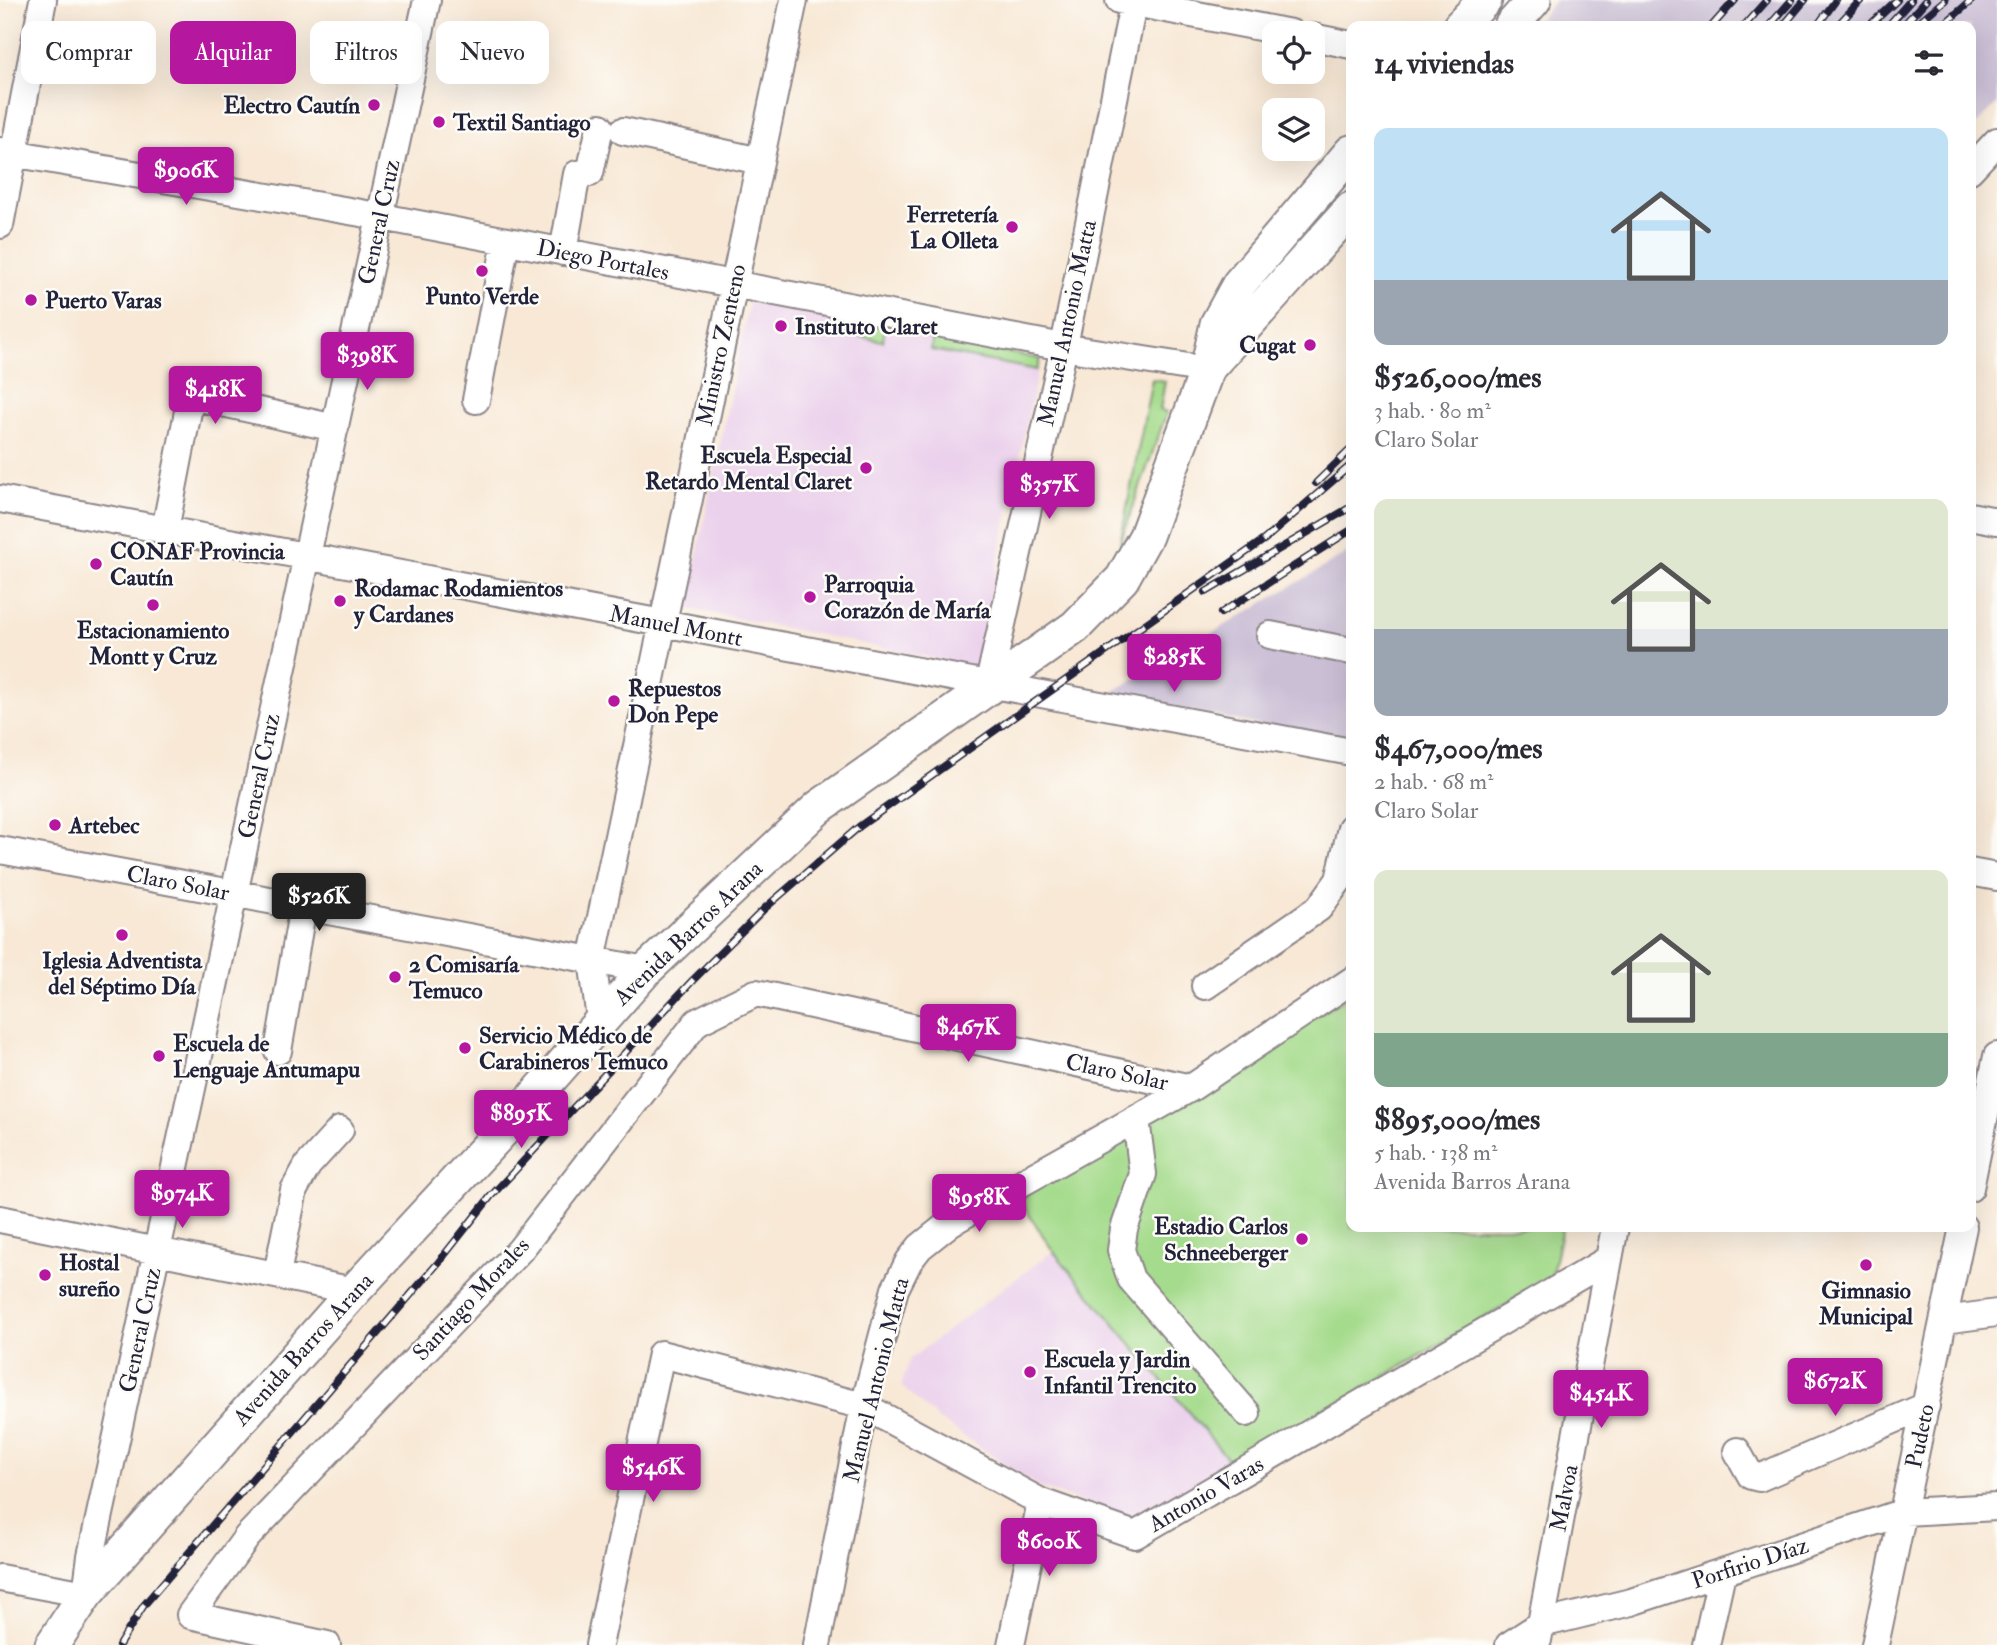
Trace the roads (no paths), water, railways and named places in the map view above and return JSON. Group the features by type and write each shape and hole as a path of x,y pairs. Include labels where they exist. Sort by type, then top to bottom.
{"main road":[{"path":"1465,21 1485,0"},
{"path":"1515,21 1534,0"},
{"name":"Avenida Barros Arana","path":"52,1645 86,1594 354,1291 534,1097 646,970 819,807 1074,627 1100,605 1122,579 1149,527 1207,370 1217,324 1239,284 1346,161"},
{"name":"Avenida Barros Arana","path":"1207,370 1346,215"}],"street":[{"path":"0,225 7,152 43,0"},
{"name":"General Cruz","path":"86,1594 91,1556 427,0"},
{"name":"Ministro Zenteno","path":"600,1019 592,960 794,0"},
{"path":"1129,1 1262,27"},
{"name":"Manuel Antonio Matta","path":"988,687 1063,347 1129,1"},
{"path":"1325,40 1346,44"},
{"path":"563,252 577,173 590,173 612,129 760,161"},
{"name":"Diego Portales","path":"7,152 381,217 1063,347 1207,370"},
{"path":"476,400 506,241"},
{"path":"165,530 191,396 335,428"},
{"name":"Manuel Montt","path":"0,499 663,623 988,687 1080,700 1346,751"},
{"path":"1976,517 1997,521"},
{"path":"1270,635 1346,650"},
{"name":"Claro Solar","path":"0,850 646,970"},
{"path":"1205,986 1319,908 1339,880 1346,850"},
{"path":"1976,873 1997,877"},
{"path":"278,1051 303,906"},
{"name":"Manuel Antonio Matta","path":"817,1645 864,1406 895,1289 909,1261 920,1247 950,1223 1191,1088 1346,984"},
{"name":"Claro Solar","path":"756,993 1191,1088"},
{"name":"Santiago Morales","path":"327,1645 190,1615 247,1537 520,1250 697,1022 756,993"},
{"path":"1976,1159 1997,1056"},
{"path":"1136,1119 1143,1174 1124,1229 1121,1250 1131,1279 1247,1413"},
{"path":"277,1274 295,1190 308,1166 340,1130"},
{"path":"0,1219 354,1291"},
{"name":"Malvoa","path":"1539,1635 1614,1232"},
{"name":"Pudeto","path":"1875,1645 1962,1232"},
{"name":"Antonio Varas","path":"599,1645 660,1354 864,1406 1041,1502 1135,1535 1609,1259"},
{"path":"1944,1320 1997,1313"},
{"path":"1737,1451 1751,1476 1759,1478 1926,1406"},
{"path":"1011,1645 1041,1502"},
{"name":"Porfirio Díaz","path":"1509,1645 1598,1611 1904,1512 1997,1507"},
{"path":"1706,1645 1722,1573"},
{"path":"0,1578 86,1594"}],"railway":[{"path":"1716,21 1735,0"},
{"path":"1748,21 1767,0"},
{"path":"1773,21 1792,0"},
{"path":"1787,21 1805,0"},
{"path":"1821,21 1836,0"},
{"path":"1842,21 1861,0"},
{"path":"1874,21 1897,0"},
{"path":"1892,21 1911,0"},
{"path":"1907,21 1926,0"},
{"path":"1920,21 1945,0"},
{"path":"1948,21 1972,0"},
{"path":"1316,483 1346,454"},
{"path":"119,1645 144,1605 438,1263 491,1196 693,980 764,909 860,826 1265,539 1346,469"},
{"path":"1206,592 1346,510"},
{"path":"1221,613 1346,533"}],"place":[{"name":"Electro Cautín","path":"374,105"},
{"name":"Textil Santiago","path":"439,122"},
{"name":"Ferretería La Olleta","path":"1012,227"},
{"name":"Punto Verde","path":"482,271"},
{"name":"Puerto Varas","path":"31,300"},
{"name":"Instituto Claret","path":"781,326"},
{"name":"Cugat","path":"1310,345"},
{"name":"Escuela Especial Retardo Mental Claret","path":"866,468"},
{"name":"CONAF Provincia Cautín","path":"96,564"},
{"name":"Parroquia Corazón de María","path":"810,597"},
{"name":"Rodamac Rodamientos y Cardanes","path":"340,601"},
{"name":"Estacionamiento Montt y Cruz","path":"153,605"},
{"name":"Repuestos Don Pepe","path":"614,701"},
{"name":"Artebec","path":"55,825"},
{"name":"Iglesia Adventista del Séptimo Día","path":"122,935"},
{"name":"2 Comisaría Temuco","path":"395,977"},
{"name":"Servicio Médico de Carabineros Temuco","path":"465,1048"},
{"name":"Escuela de Lenguaje Antumapu","path":"159,1056"},
{"name":"Estadio Carlos Schneeberger","path":"1302,1239"},
{"name":"Gimnasio Municipal","path":"1866,1265"},
{"name":"Hostal sureño","path":"45,1275"},
{"name":"Escuela y Jardin Infantil Trencito","path":"1030,1372"}]}
